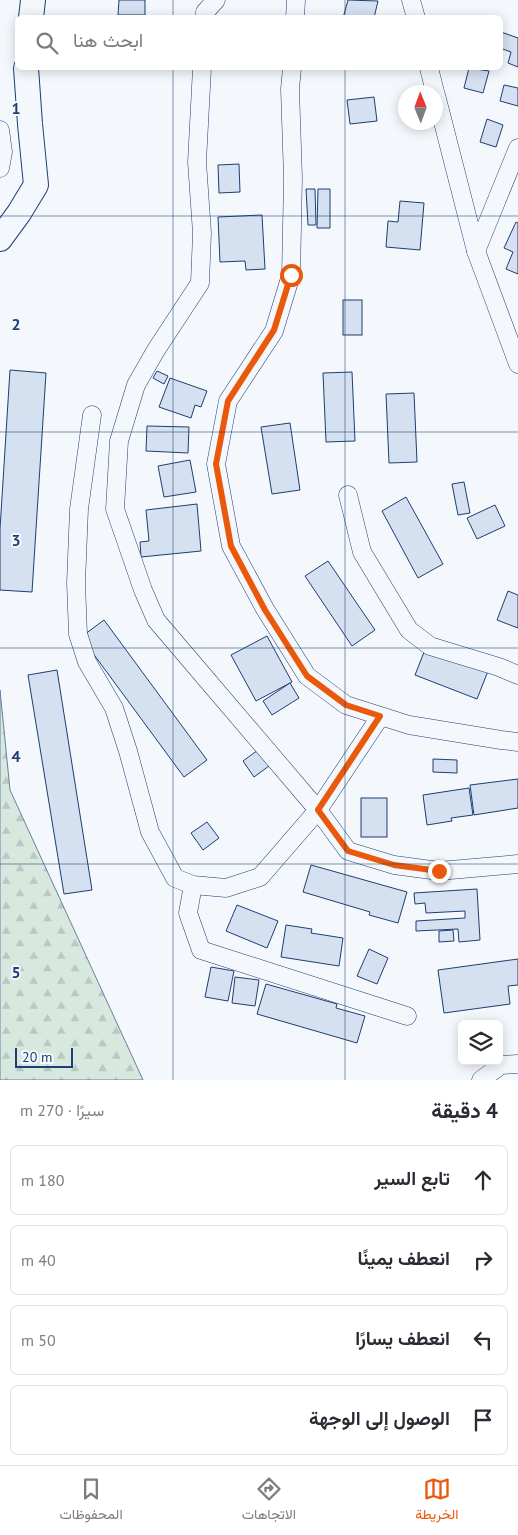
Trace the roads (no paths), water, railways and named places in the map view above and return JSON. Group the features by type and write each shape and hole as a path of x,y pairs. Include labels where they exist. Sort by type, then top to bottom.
{"main road":[{"path":"31,15 33,0"},
{"path":"0,239 36,185 26,70"}],"street":[{"path":"205,15 205,12 216,0"},
{"path":"295,15 296,0"},
{"path":"411,0 415,15"},
{"path":"202,70 197,162 202,233 200,283 156,350 136,385 119,441 115,509 143,590 156,620 318,810 348,851 394,865 439,871 518,864"},
{"path":"292,70 290,89 292,178 291,275 274,330 228,401 216,464 231,546 265,610 307,676 346,705 409,725 518,742"},
{"path":"429,70 433,85"},
{"path":"443,125 476,251 518,364"},
{"path":"0,130 3,152 0,168"},
{"path":"476,251 518,148"},
{"path":"92,415 79,509 76,583 78,634 87,662 114,708 150,832 175,878 193,885 226,888 260,877 318,810 380,716"},
{"path":"348,495 362,552 409,630 430,646 499,667 518,675"},
{"path":"193,885 188,912 201,950 407,1016"},
{"path":"481,1080 500,1065 518,1064"}]}
